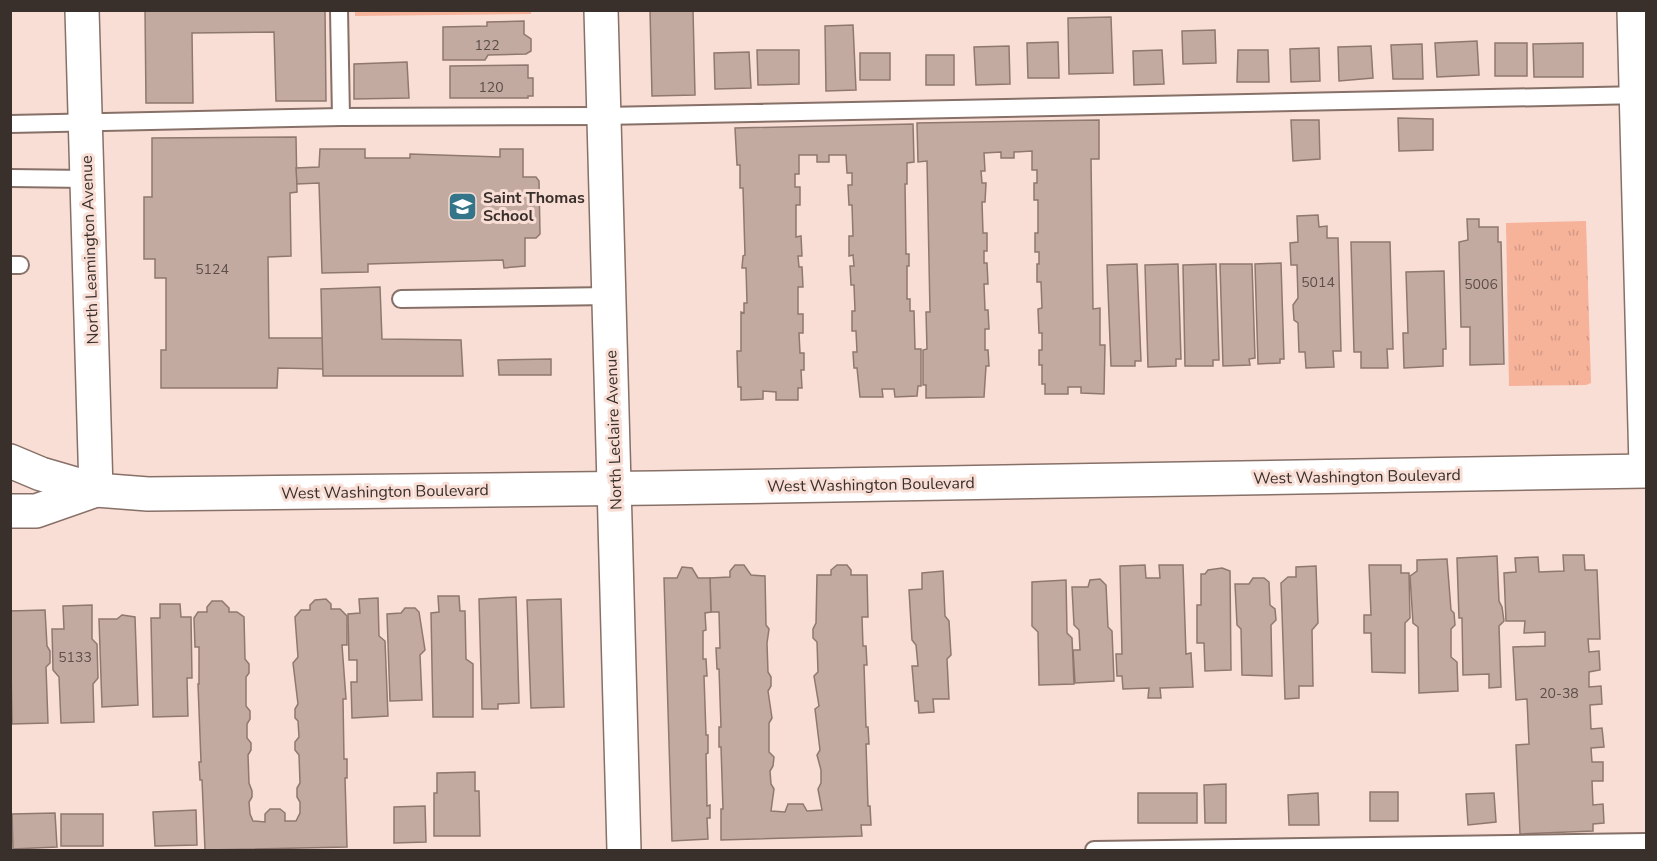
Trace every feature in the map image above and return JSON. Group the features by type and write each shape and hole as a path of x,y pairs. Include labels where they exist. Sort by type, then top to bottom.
{"street":[{"name":"North Leamington Avenue","path":"82,10 96,490"},
{"name":"North Leclaire Avenue","path":"602,10 624,850"},
{"path":"1634,10 1642,95 1647,466"},
{"name":"West Washington Boulevard","path":"10,461 41,474 96,490 160,494 614,489 1647,471"},
{"name":"West Washington Boulevard","path":"10,511 36,511 96,490"}],"lane":[{"path":"339,10 341,117"},
{"path":"10,124 341,117 604,116 1642,95"},
{"path":"10,178 87,179"},
{"path":"401,299 609,296"},
{"path":"1094,850 1647,842"}],"green space":[{"path":"355,10 531,10 531,14 355,16"},
{"path":"1586,221 1591,383 1586,385 1509,386 1506,223"}],"building":[{"path":"145,10 325,10 326,101 276,101 274,32 192,33 193,103 146,103"},
{"path":"650,10 693,10 695,95 652,96"},
{"path":"1111,17 1113,73 1069,74 1068,18"},
{"path":"524,21 524,34 531,39 531,51 526,54 488,55 485,60 443,60 443,27 487,26 487,22"},
{"path":"853,25 856,90 826,91 825,26"},
{"path":"1215,30 1216,63 1183,64 1182,31"},
{"path":"1477,41 1479,75 1437,77 1435,43"},
{"path":"1058,42 1059,78 1028,78 1027,43"},
{"path":"1495,43 1527,43 1527,76 1495,76"},
{"path":"1583,43 1583,77 1534,77 1533,44"},
{"path":"1422,44 1423,79 1393,79 1391,45"},
{"path":"1009,46 1010,84 976,85 974,47"},
{"path":"1371,46 1373,78 1339,81 1338,47"},
{"path":"1319,48 1320,81 1291,82 1290,49"},
{"path":"757,50 799,50 799,84 758,85"},
{"path":"1162,50 1164,84 1134,85 1133,51"},
{"path":"1238,50 1268,50 1269,82 1237,82"},
{"path":"749,52 751,88 715,89 714,53"},
{"path":"860,53 890,53 890,80 860,80"},
{"path":"926,55 954,55 954,85 926,85"},
{"path":"407,62 409,98 354,99 354,64"},
{"path":"528,65 528,78 533,78 533,96 528,96 528,98 450,98 450,66"},
{"path":"1398,118 1433,119 1433,150 1399,151"},
{"path":"1099,120 1099,159 1091,159 1093,309 1100,308 1100,345 1105,345 1104,394 1081,393 1081,387 1068,387 1068,394 1045,394 1045,384 1042,384 1039,350 1042,350 1042,333 1039,333 1038,309 1042,308 1041,282 1037,282 1039,252 1035,252 1035,233 1038,233 1038,200 1034,200 1034,183 1037,183 1037,170 1032,170 1032,151 1014,152 1014,158 1001,158 1001,152 984,153 985,171 981,171 982,183 986,183 985,202 982,202 983,233 987,233 984,263 987,263 988,284 984,284 985,310 988,310 989,329 985,329 985,350 988,350 989,366 986,366 984,397 926,398 926,385 923,385 923,350 927,349 926,312 930,312 927,161 918,162 917,123"},
{"path":"1291,120 1319,120 1320,159 1293,161"},
{"path":"913,124 914,162 907,163 907,184 905,184 906,254 909,254 907,299 910,299 910,311 914,311 915,349 921,349 921,386 918,386 917,396 895,397 894,389 882,389 883,397 860,397 853,352 857,352 856,331 852,331 852,311 855,311 854,285 851,285 850,266 854,266 853,255 849,256 849,236 853,236 852,205 849,205 848,185 852,185 852,173 847,173 846,155 829,155 829,162 817,162 817,155 799,155 799,174 795,174 795,187 800,187 800,205 796,205 796,237 801,236 802,256 798,256 799,267 802,267 803,287 798,287 798,314 803,314 803,333 799,333 800,353 804,353 804,370 801,370 802,388 798,388 798,400 776,400 776,392 763,391 763,399 741,400 741,387 738,387 737,351 741,351 741,312 744,313 744,303 747,303 746,268 742,268 745,255 743,188 740,188 740,165 737,165 735,128"},
{"path":"296,137 297,192 290,193 291,256 268,257 269,338 323,338 323,369 278,368 277,388 161,388 161,350 166,350 166,278 155,278 155,259 144,259 144,197 152,197 152,138"},
{"path":"320,149 365,149 365,158 410,158 410,154 500,157 500,149 523,149 523,177 536,177 539,181 540,234 536,238 525,238 525,266 504,268 503,260 368,264 368,272 322,273 319,183 297,184 296,168 319,167"},
{"path":"1318,215 1319,227 1327,226 1327,238 1338,238 1341,351 1333,351 1334,367 1306,368 1305,352 1299,352 1298,323 1294,320 1293,305 1298,298 1297,265 1291,265 1290,243 1298,242 1297,216"},
{"path":"1467,219 1479,219 1479,227 1498,227 1498,242 1501,242 1504,364 1470,365 1470,327 1461,327 1459,242 1468,240"},
{"path":"1351,242 1390,242 1393,349 1387,349 1388,368 1361,368 1361,352 1354,352"},
{"path":"1281,263 1284,359 1280,359 1280,363 1258,364 1255,264"},
{"path":"1137,264 1141,361 1135,361 1135,366 1111,366 1107,265"},
{"path":"1178,264 1181,359 1176,359 1176,366 1148,367 1145,265"},
{"path":"1216,264 1219,360 1213,360 1213,366 1185,366 1183,265"},
{"path":"1220,264 1252,264 1255,358 1249,359 1250,365 1223,366"},
{"path":"1444,271 1446,349 1443,349 1443,366 1404,368 1403,333 1408,333 1406,272"},
{"path":"380,287 382,339 461,340 463,376 323,376 321,289"},
{"path":"551,359 551,375 499,375 498,360"},
{"path":"1563,555 1584,555 1585,570 1597,570 1600,639 1588,639 1589,652 1599,651 1600,670 1589,672 1589,687 1601,686 1602,704 1590,705 1591,729 1602,728 1604,747 1591,748 1592,762 1603,762 1603,781 1592,781 1593,805 1603,804 1604,823 1593,824 1593,831 1520,834 1516,745 1529,744 1527,699 1516,700 1513,647 1545,646 1545,632 1524,633 1525,621 1506,621 1504,573 1516,572 1515,558 1538,557 1539,572 1564,571"},
{"path":"1497,556 1499,601 1504,621 1499,626 1501,687 1489,688 1489,674 1463,675 1462,618 1459,618 1457,558"},
{"path":"1447,559 1451,610 1454,613 1455,625 1451,629 1451,657 1457,662 1458,691 1419,693 1418,627 1413,623 1410,576 1417,571 1417,560"},
{"path":"735,565 744,565 751,575 765,576 766,625 769,629 768,672 771,677 771,686 768,691 772,718 769,723 769,752 774,757 770,771 771,784 774,789 771,811 785,812 788,804 803,804 807,811 822,810 818,789 821,783 821,770 817,755 820,750 815,709 819,706 814,676 818,672 817,642 813,638 816,623 817,575 831,575 831,570 837,565 847,565 851,570 851,575 867,575 868,617 862,617 863,646 866,646 867,665 864,665 866,727 868,727 869,744 866,744 868,806 870,806 871,825 861,825 862,836 721,840 721,809 723,809 719,727 721,727 716,648 720,648 719,612 711,612 710,578 730,577 730,571"},
{"path":"1145,565 1146,578 1160,578 1159,565 1183,565 1186,654 1191,653 1193,687 1160,688 1161,698 1148,698 1149,688 1123,689 1122,676 1117,676 1116,654 1122,654 1120,566"},
{"path":"1369,565 1401,565 1401,573 1409,573 1410,618 1405,623 1405,673 1372,672 1371,633 1364,633 1364,615 1371,615"},
{"path":"1316,566 1318,623 1312,630 1313,686 1299,686 1299,698 1285,699 1281,583 1288,577 1296,577 1296,567"},
{"path":"682,567 692,568 698,578 710,578 711,612 705,613 703,659 706,659 707,676 704,676 706,735 708,735 707,806 710,805 710,818 707,818 708,839 672,841 664,578 677,578"},
{"path":"1222,568 1230,571 1231,670 1205,671 1204,643 1197,643 1197,605 1201,605 1201,574 1205,574 1208,570"},
{"path":"943,571 945,616 949,621 951,655 947,659 949,699 933,699 934,712 919,713 918,701 915,701 912,666 918,666 916,645 912,640 909,590 922,589 922,573"},
{"path":"1253,578 1264,578 1269,582 1270,605 1275,609 1276,620 1271,625 1272,676 1242,675 1241,629 1237,625 1235,584 1249,584"},
{"path":"1100,579 1106,585 1108,627 1112,631 1114,681 1075,683 1073,650 1080,650 1079,630 1074,625 1072,587 1088,587 1090,580"},
{"path":"1066,580 1067,633 1072,638 1074,684 1039,685 1038,632 1032,626 1032,582"},
{"path":"438,596 459,596 460,611 465,611 466,659 473,664 473,717 433,717 431,613 439,612"},
{"path":"516,597 519,703 498,704 498,709 482,709 479,599"},
{"path":"378,598 379,636 385,641 388,716 352,718 351,682 357,682 357,660 349,660 348,614 360,613 359,599"},
{"path":"326,599 331,604 331,609 340,609 347,616 347,645 342,645 346,699 343,699 344,759 347,759 347,778 345,778 347,847 205,850 199,762 201,762 199,647 195,647 194,618 198,612 207,612 207,607 212,601 222,601 229,608 229,612 237,612 244,617 245,659 249,664 249,673 246,677 246,706 250,711 247,738 251,743 248,755 249,783 252,791 249,802 250,814 253,821 265,822 265,814 270,809 280,809 285,813 285,821 296,821 300,813 297,788 300,783 299,755 295,750 295,742 299,737 298,721 295,718 295,709 298,704 293,663 298,657 295,617 301,610 310,610 310,605 315,600"},
{"path":"561,599 564,707 531,708 527,600"},
{"path":"160,604 180,604 181,617 191,617 192,678 187,678 188,716 153,717 151,618 160,618"},
{"path":"92,605 92,639 97,644 98,678 93,684 94,722 61,723 59,677 53,670 52,629 64,629 63,606"},
{"path":"405,608 415,608 419,612 425,650 420,655 422,700 390,701 387,614 401,613"},
{"path":"45,610 47,646 50,651 50,663 46,667 48,723 12,724 10,611"},
{"path":"122,615 135,617 138,705 102,707 99,619 117,619"},
{"path":"475,772 475,791 479,791 480,836 434,836 434,793 437,793 437,773"},
{"path":"1226,784 1226,823 1205,823 1204,785"},
{"path":"1370,792 1398,792 1398,821 1370,821"},
{"path":"1138,793 1197,793 1197,823 1138,823"},
{"path":"1318,793 1319,825 1289,825 1288,795"},
{"path":"1494,793 1496,822 1468,825 1466,794"},
{"path":"425,806 426,842 394,843 394,807"},
{"path":"196,810 197,845 155,846 153,812"},
{"path":"55,813 57,847 13,849 12,814"},
{"path":"61,814 103,814 103,846 61,846"}],"place":[{"name":"Saint Thomas School","path":"462,206"}]}
